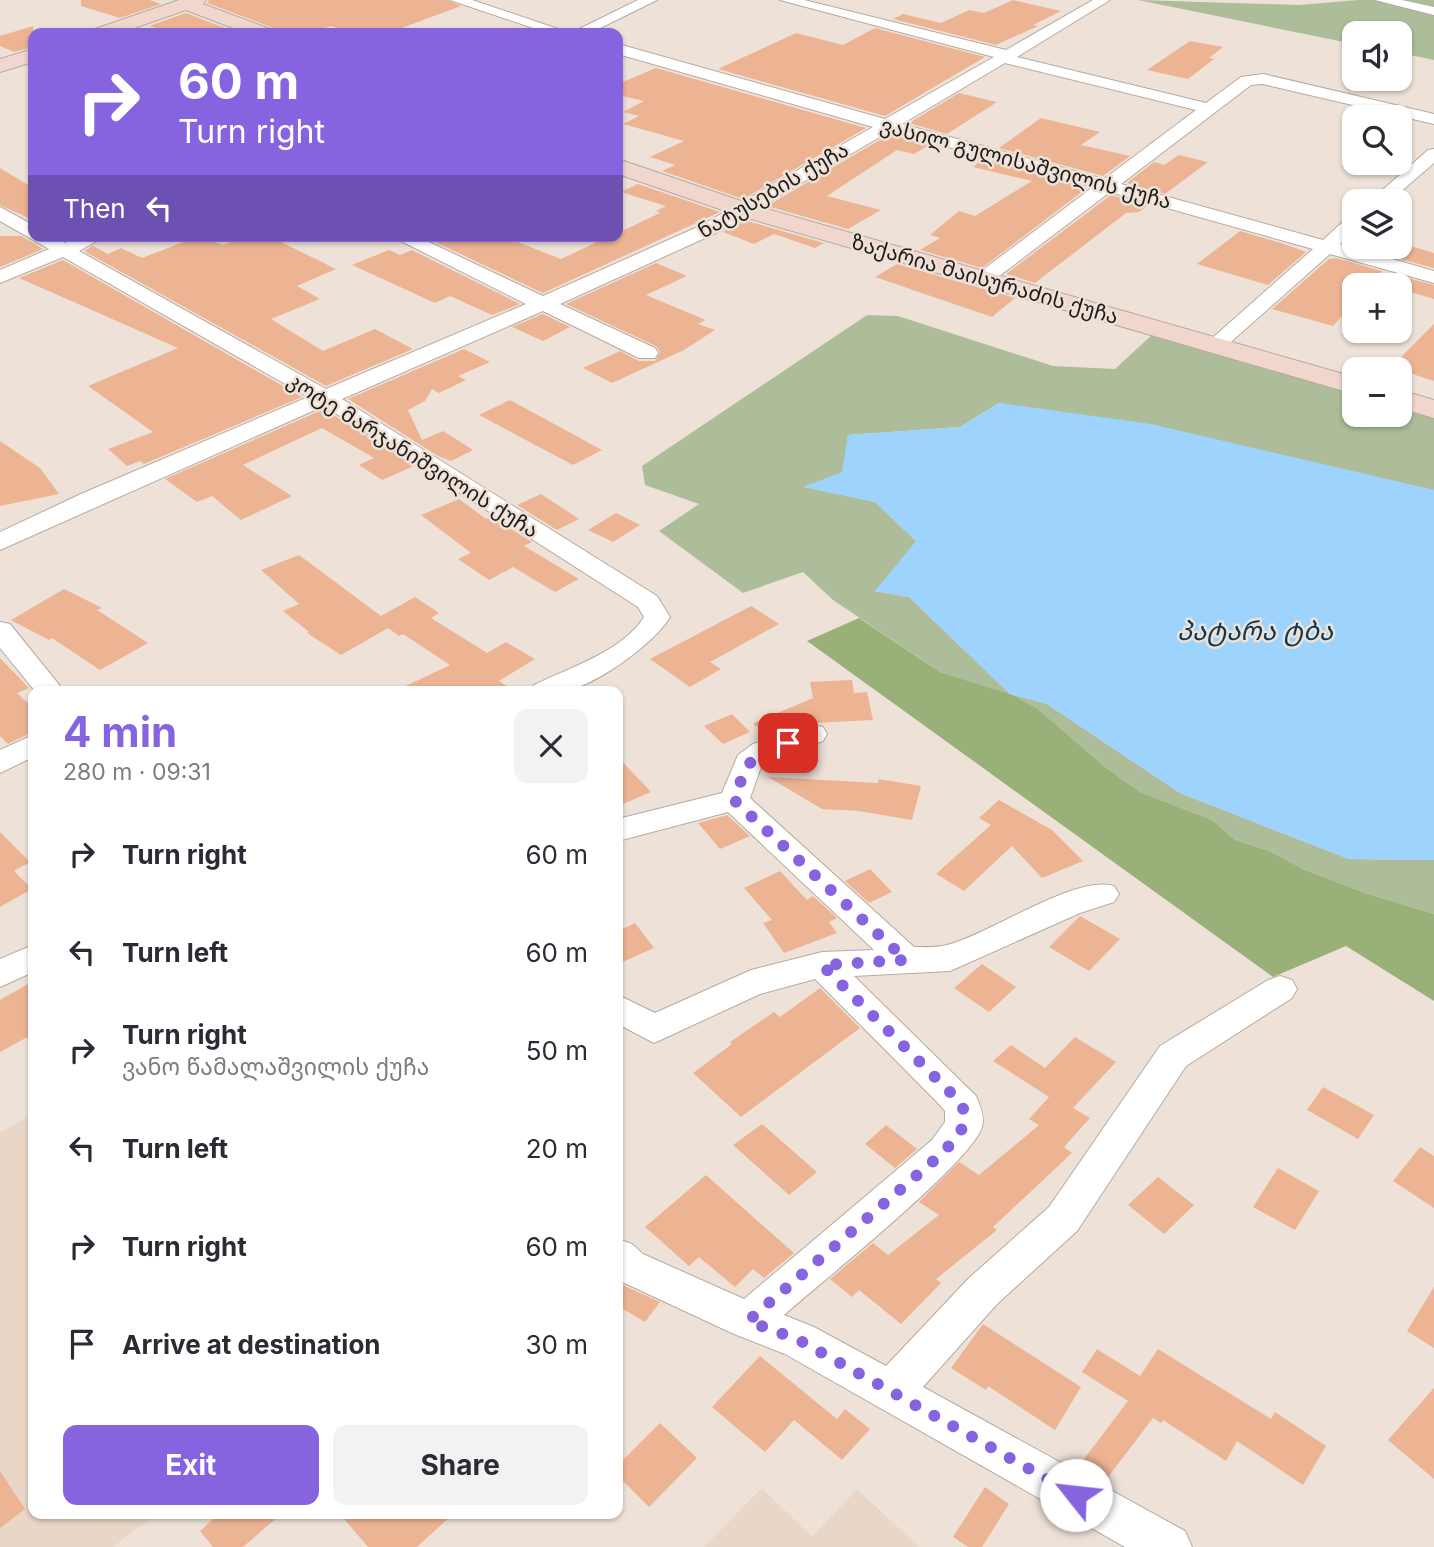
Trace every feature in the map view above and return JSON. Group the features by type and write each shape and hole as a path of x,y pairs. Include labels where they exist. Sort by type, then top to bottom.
{"street":[{"path":"457,0 547,28"},
{"path":"589,28 650,0"},
{"path":"787,0 1207,108"},
{"name":"ნატუსების ქუჩა","path":"0,542 90,499 545,303 709,229 1102,0"},
{"path":"1382,0 1434,11"},
{"path":"117,28 198,2 253,28"},
{"name":"ვასილ გულისაშვილის ქუჩა","path":"623,50 884,126 1106,183 1434,277"},
{"path":"0,66 28,60"},
{"path":"983,279 1106,183 1247,80 1263,79 1434,119"},
{"path":"1393,189 1434,154"},
{"name":"ზაქარია მაისურაძის ქუჩა","path":"623,168 742,209 1342,382"},
{"path":"0,214 28,230"},
{"path":"1216,345 1342,233"},
{"name":"კოტე მარჯანიშვილის ქუჩა","path":"49,242 324,397 648,601 657,617 654,625 640,638 553,686"},
{"path":"0,277 82,242"},
{"path":"413,242 647,353"},
{"path":"1412,403 1434,409"},
{"path":"0,631 46,686"},
{"path":"734,800 748,762 763,751 813,734"},
{"path":"0,763 28,748"},
{"path":"623,829 734,800"},
{"path":"734,800 906,960"},
{"path":"623,1011 654,1029 751,983 822,965 950,958 1069,905 1103,894"},
{"path":"0,974 28,960"},
{"path":"748,1321 945,1151 964,1126 963,1107 951,1093 822,965"},
{"path":"891,1391 983,1291 1063,1219 1173,1056 1280,989"},
{"path":"623,1261 629,1266 748,1321 799,1340 1169,1547"}],"shaded area":[{"path":"28,1117 28,1519 149,1519 113,1547 0,1547 0,1133"},
{"path":"762,1488 812,1537 857,1489 919,1547 704,1547"}],"green space":[{"path":"1138,0 1299,5 1358,0 1434,0 1434,60 1412,55 1412,21 1342,21 1342,42"},
{"path":"867,315 898,316 1053,366 1115,369 1154,333 1342,388 1342,427 1412,427 1412,408 1434,414 1434,490 999,403 960,427 848,435 844,473 805,487 875,502 917,542 875,591 909,597 1010,694 1047,704 1180,793 1349,859 1434,860 1434,914 1365,893 1303,869 1267,850 1235,840 1212,820 1140,792 1105,767 1038,709 1009,694 940,672 833,600 803,572 743,593 659,531 699,504 645,485 642,466"},
{"path":"859,618 940,672 1010,694 1038,709 1105,767 1140,792 1212,820 1235,840 1267,850 1303,869 1365,893 1434,914 1434,1001 1346,946 1273,977 807,641"}],"water":[{"name":"პატარა ტბა","path":"999,403 1151,424 1434,490 1434,860 1349,859 1180,793 1047,704 1010,694 909,597 875,591 916,541 875,502 803,487 842,472 848,435 960,427"}],"building":[{"path":"81,0 150,0 161,4 120,18 81,6"},
{"path":"209,0 447,0 461,6 402,28 272,28 207,3"},
{"path":"1013,0 1061,11 1033,25 1038,26 996,45 893,19 903,14 941,23 969,10 984,13"},
{"path":"186,13 225,28 156,28 149,26"},
{"path":"33,26 28,28 28,48 14,52 0,46 0,36"},
{"path":"875,28 985,57 885,116 718,69 796,33 843,45"},
{"path":"1190,41 1223,47 1209,58 1214,59 1188,79 1147,70"},
{"path":"656,68 866,128 743,199 662,171 675,165 650,157 684,141 623,124 639,116 623,112 644,101 623,96 623,82"},
{"path":"959,93 997,102 947,134 909,123"},
{"path":"1041,118 1100,132 1081,145 1130,156 1103,176 999,148"},
{"path":"890,134 929,145 914,154 897,150 827,196 881,210 848,229 767,206"},
{"path":"1179,155 1208,162 1165,194 1127,183 1154,162 1164,165"},
{"path":"983,159 1087,188 982,268 920,250 940,238 930,235 959,211 975,216 1032,181 973,167"},
{"path":"0,168 28,185 28,218 0,205"},
{"path":"638,184 720,212 543,293 435,242 517,242 561,259 597,242 623,242 623,231 660,213 656,211 666,206 623,191"},
{"path":"1111,195 1148,205 1139,212 1126,213 1035,283 1006,274"},
{"path":"744,220 824,243 815,248 774,234 754,244 723,232"},
{"path":"1240,231 1306,252 1268,285 1197,264"},
{"path":"0,236 21,236 43,249 0,267"},
{"path":"183,242 215,242 223,245 230,242 281,242 336,269 297,286 320,299 271,319 323,351 375,329 413,349 326,386 84,251 93,246 108,254 121,248 142,258"},
{"path":"1412,247 1434,253 1434,268 1400,259 1412,259"},
{"path":"389,250 400,255 412,250 520,304 492,315 450,296 435,303 352,265"},
{"path":"1336,258 1382,271 1342,273 1342,316 1333,326 1272,309 1329,259"},
{"path":"63,260 302,397 144,464 140,461 127,466 108,449 153,432 88,386 178,348 19,278"},
{"path":"656,263 687,276 646,295 706,320 698,324 715,330 684,350 612,383 583,368 620,351 639,361 655,361 660,352 656,346 566,304"},
{"path":"897,264 1015,298 992,317 875,277"},
{"path":"1412,279 1434,285 1434,299 1412,293"},
{"path":"543,314 570,327 543,341 512,327"},
{"path":"1434,324 1434,381 1412,374 1412,357 1401,357"},
{"path":"464,349 490,362 458,376 466,380 439,393 432,389 425,401 408,410 422,440 443,431 473,450 451,461 438,456 348,399"},
{"path":"510,400 602,450 573,465 479,415"},
{"path":"324,409 414,466 382,480 359,465 374,458 322,428 243,465 292,496 241,520 212,496 197,502 165,479"},
{"path":"0,441 40,468 59,494 0,506"},
{"path":"541,494 579,519 557,530 517,505"},
{"path":"459,499 486,519 492,517 532,542 524,546 579,579 555,592 513,567 489,580 458,559 471,553 421,515"},
{"path":"616,513 640,525 613,542 588,530"},
{"path":"299,555 381,616 415,597 439,613 431,618 487,653 506,642 535,659 499,681 507,686 406,686 450,665 403,634 399,636 388,628 341,655 307,633 309,632 283,611 299,604 261,570"},
{"path":"64,589 102,608 97,610 148,643 100,670 52,638 49,640 11,620"},
{"path":"751,606 779,624 710,662 721,669 690,687 650,659"},
{"path":"0,658 28,687 17,693 28,703 28,734 8,744 0,736"},
{"path":"852,680 854,693 867,692 873,720 754,726 754,723 813,698 810,682"},
{"path":"732,714 750,732 723,744 704,726"},
{"path":"623,762 651,792 623,804"},
{"path":"768,777 878,783 879,779 921,786 912,820 859,811 822,809"},
{"path":"999,800 1052,830 1083,861 1042,878 1012,846 964,891 936,874 991,825 979,818"},
{"path":"727,815 750,836 720,849 698,823"},
{"path":"0,832 28,860 28,863 14,871 28,885 28,891 0,907"},
{"path":"870,869 892,892 869,903 845,881"},
{"path":"780,871 807,900 813,896 837,918 829,922 837,933 784,953 763,923 772,920 744,888"},
{"path":"1080,916 1120,939 1089,971 1049,947"},
{"path":"635,923 654,948 623,962 623,929"},
{"path":"982,964 1016,987 989,1012 954,988"},
{"path":"28,984 28,1037 0,1052 0,1000"},
{"path":"820,988 860,1028 741,1117 693,1073 732,1044 730,1042 774,1012 780,1017"},
{"path":"1075,1037 1116,1062 1073,1108 1090,1118 1064,1147 1072,1153 993,1227 997,1230 936,1279 941,1283 901,1324 859,1290 852,1297 830,1279 873,1243 888,1255 939,1215 919,1202 959,1162 979,1175 1039,1125 1029,1119 1049,1097 993,1061 1011,1045 1045,1068"},
{"path":"1323,1087 1374,1115 1358,1139 1307,1110"},
{"path":"762,1124 817,1172 789,1195 733,1145"},
{"path":"886,1125 917,1149 895,1168 865,1144"},
{"path":"1420,1147 1434,1156 1434,1208 1393,1181"},
{"path":"1278,1168 1319,1191 1295,1230 1253,1207"},
{"path":"706,1175 794,1253 764,1278 753,1269 735,1287 699,1257 689,1266 645,1227"},
{"path":"1158,1177 1194,1205 1164,1234 1128,1205"},
{"path":"623,1285 660,1302 645,1322 623,1309"},
{"path":"1434,1287 1434,1348 1407,1331"},
{"path":"983,1324 1081,1387 1055,1430 988,1386 986,1390 951,1368"},
{"path":"1097,1349 1140,1376 1158,1349 1271,1419 1275,1412 1326,1446 1303,1485 1237,1441 1226,1461 1163,1420 1161,1423 1153,1418 1105,1481 1081,1463 1128,1401 1082,1372"},
{"path":"760,1356 837,1419 845,1409 870,1429 842,1460 794,1420 765,1452 712,1407"},
{"path":"1434,1388 1434,1479 1388,1440"},
{"path":"660,1423 697,1458 649,1507 623,1481 623,1460"},
{"path":"0,1471 25,1509 0,1528"},
{"path":"985,1487 1009,1504 982,1547 968,1547 953,1537"},
{"path":"213,1519 275,1519 243,1547 213,1547 200,1531"},
{"path":"344,1519 448,1519 417,1547 368,1547"}],"route":[{"path":"788,743 763,751 748,762 734,800 906,960 822,965 951,1093 963,1107 964,1126 958,1138 945,1151 748,1321 799,1340 1076,1495"}]}
